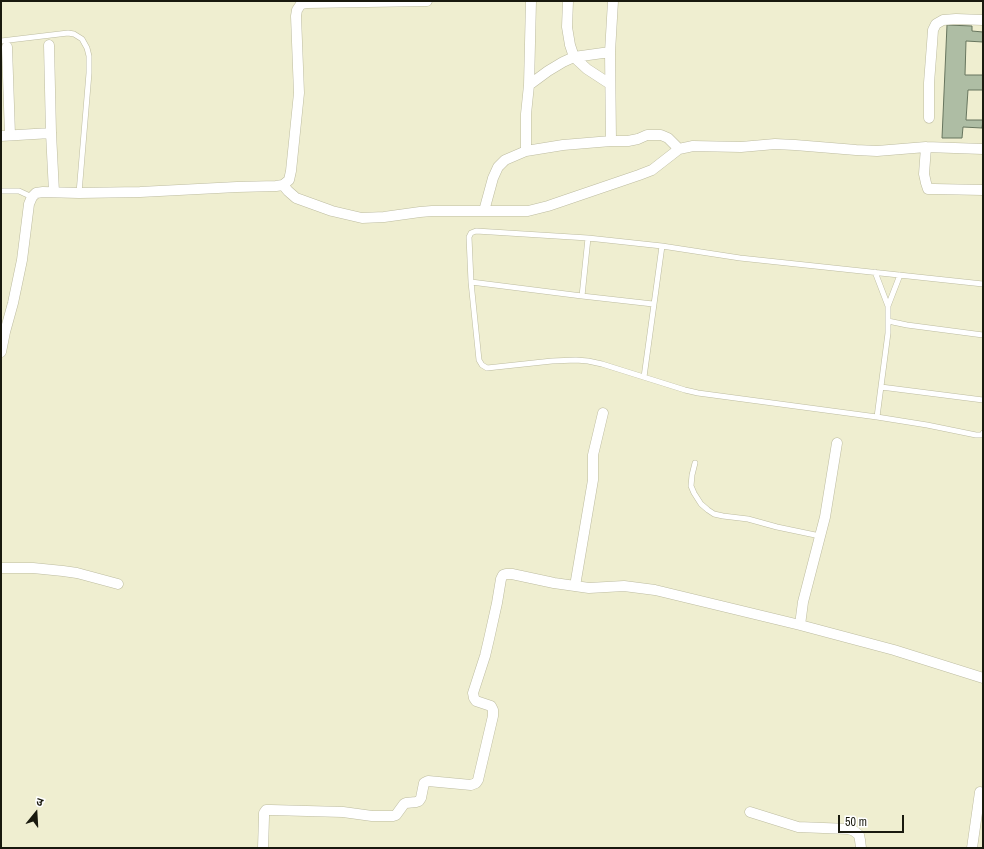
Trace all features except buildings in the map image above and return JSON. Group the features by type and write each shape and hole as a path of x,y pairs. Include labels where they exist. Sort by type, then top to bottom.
{"street":[{"path":"1,352 22,260 29,204 32,197 36,193 140,192 283,185 289,180 291,171 299,93 296,16 297,10 301,4 426,1"},
{"path":"526,151 526,109 529,85 531,1"},
{"path":"568,1 567,27 574,57 587,69 610,84"},
{"path":"611,141 610,52 613,1"},
{"path":"929,118 929,83 933,30 936,24 943,20 983,20"},
{"path":"4,44 5,135 51,133"},
{"path":"49,45 54,192"},
{"path":"529,85 563,62 574,57 610,52"},
{"path":"484,211 493,178 498,167 505,160 526,151 563,145 628,141 648,136 661,135 668,138 679,149"},
{"path":"283,185 296,198 332,212 362,218 432,211 528,211 548,206 652,170 679,149 693,146 741,147 775,144 856,150 926,147 983,149"},
{"path":"926,147 924,174 928,188 983,190"},
{"path":"575,586 593,480 593,455 603,413"},
{"path":"800,625 803,602 825,517 837,442"},
{"path":"1,568 33,568 63,571 118,584"},
{"path":"263,848 264,813 266,810 344,812 372,816 393,816 396,815 404,804 419,801 424,783 471,785 476,783 478,780 493,716 493,710 492,706 476,701 473,693 489,639 501,579 506,574 589,588 624,586 655,590 800,625 894,650 983,678"},
{"path":"972,848 980,792"},
{"path":"750,812 798,827 850,829 859,835 861,848"}],"lane":[{"path":"4,44 68,33 74,34 82,39 87,48 89,56 89,73 79,193"},
{"path":"1,191 20,191 32,197"},
{"path":"983,284 740,258 662,246 588,238 476,231 471,232 469,237 471,282 479,360 482,365 487,368 552,360 576,360 602,364 698,393 927,424 976,435 983,434"},
{"path":"582,296 588,238"},
{"path":"644,377 662,246"},
{"path":"875,272 888,306 888,333 877,417"},
{"path":"888,306 900,275"},
{"path":"471,282 653,304"},
{"path":"888,321 983,335"},
{"path":"881,387 983,400"},
{"path":"695,463 691,486 701,504 714,514 748,519 820,536"}]}
